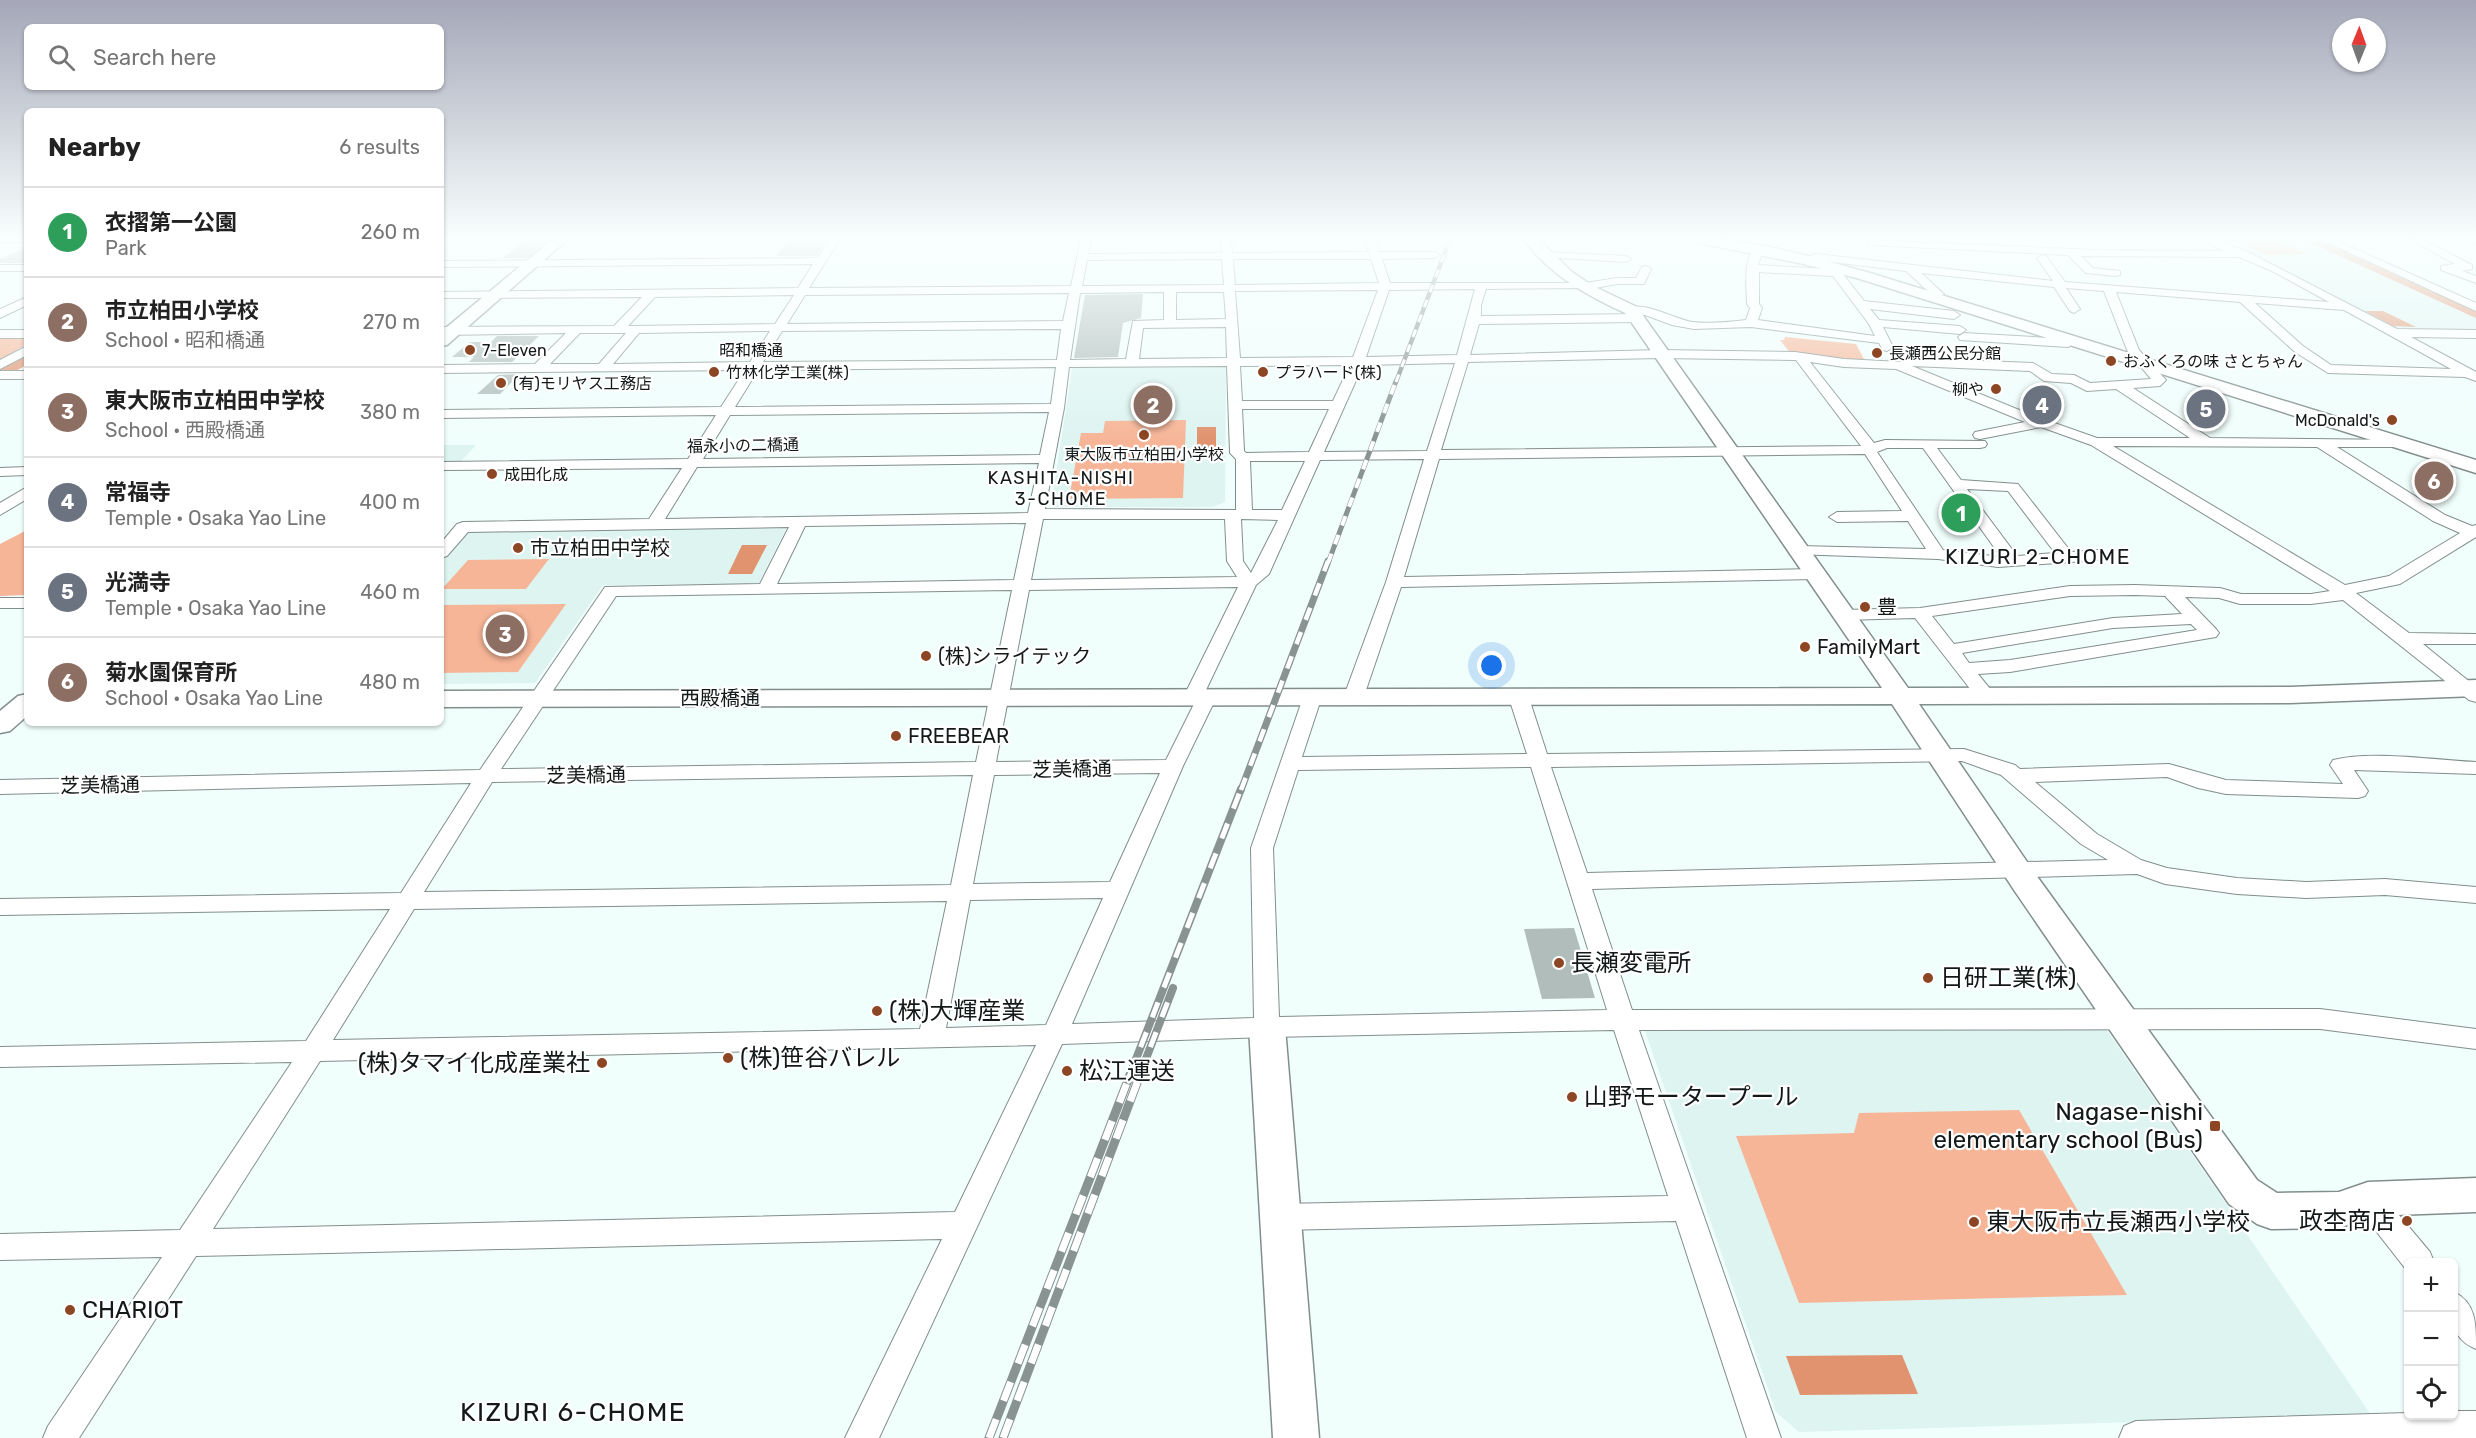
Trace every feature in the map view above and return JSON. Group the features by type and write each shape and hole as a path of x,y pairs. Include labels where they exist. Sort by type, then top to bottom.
{"street":[{"path":"0,315 14,306"},
{"path":"445,334 481,306"},
{"path":"618,329 639,306"},
{"path":"654,524 792,306"},
{"path":"931,1039 1057,408 1072,306"},
{"path":"1170,306 1170,323"},
{"path":"1231,306 1237,453 1243,458 1870,450 1885,444 1927,444 1980,439 2043,423"},
{"path":"60,1438 313,1051 486,776 611,591 1249,582 1261,574 1289,515 1358,361 1378,306"},
{"path":"1354,696 1394,582 1474,320 1475,306"},
{"path":"1619,306 1634,314 1899,694 1937,754 2119,1018 2243,1192 2271,1210 2340,1210 2368,1199 2476,1195"},
{"path":"1751,323 1755,306"},
{"path":"1861,306 1875,323 1897,363 2043,423 2096,442 2344,593 2473,690"},
{"path":"1946,306 1962,333 1961,340 1977,363"},
{"path":"1952,306 2073,341 2476,467"},
{"path":"2115,306 2126,337 2139,362"},
{"path":"2251,306 2299,349 2328,369 2473,375"},
{"path":"2332,306 2345,307 2473,375"},
{"path":"1474,320 1634,314 1644,310 1678,323 1724,325 1751,323 1883,340"},
{"path":"0,315 24,316"},
{"path":"1132,363 1137,324 1232,323"},
{"path":"1678,323 1689,345"},
{"path":"1875,323 2068,343 2073,341"},
{"path":"445,334 618,329 1068,326"},
{"path":"603,367 636,329"},
{"path":"539,368 576,330"},
{"path":"2394,333 2476,334"},
{"path":"0,334 24,334"},
{"name":"昭和橋通","path":"444,369 1358,361 1661,354 1689,345 1844,363 1977,363 2033,367 2049,378 2074,379 2087,387 2156,383 2159,380 2139,362"},
{"path":"0,365 24,352"},
{"path":"1800,357 1870,450 1938,554"},
{"path":"0,375 24,375"},
{"path":"2119,385 2206,442"},
{"path":"1235,405 1339,405"},
{"path":"444,414 1057,408"},
{"path":"2096,442 2400,444"},
{"path":"2321,443 2439,518 2473,533"},
{"path":"1927,444 2012,561"},
{"path":"1243,458 1235,561 1249,582"},
{"name":"福永小の二橋通","path":"444,466 1046,459"},
{"path":"0,472 24,471"},
{"path":"1956,484 2013,487 2066,557"},
{"path":"0,510 24,494"},
{"path":"444,549 463,527 1034,516 1289,515"},
{"path":"1837,517 1913,516"},
{"path":"766,589 800,522"},
{"path":"1843,615 1920,613 2070,591 2170,591 2220,593 2240,599 2311,599 2394,580 2473,533"},
{"path":"1799,551 1938,554 1998,562 2098,555"},
{"path":"1394,582 1815,574"},
{"path":"862,1438 1054,1035 1173,766 1249,582"},
{"path":"1965,669 2010,666 2210,633 2170,591"},
{"path":"0,603 24,603"},
{"path":"1920,613 1985,694"},
{"path":"1949,650 2113,623 2197,618"},
{"path":"2405,638 2476,639"},
{"name":"西殿橋通","path":"444,699 1899,694 2290,695 2473,690"},
{"path":"1296,1438 1268,1027 1262,848 1312,696"},
{"path":"1518,696 1623,1020 1764,1438"},
{"path":"0,702 24,702"},
{"path":"0,725 24,705"},
{"path":"1290,764 1937,754 1964,756 2008,770 2089,838 2138,867 2165,876 2237,886 2306,890 2385,887 2476,895"},
{"path":"2014,776 2169,770 2205,783 2226,787 2358,790 2340,765 2370,763 2476,768"},
{"name":"芝美橋通","path":"0,787 486,776 1173,766"},
{"path":"1578,881 2138,867"},
{"path":"0,907 1118,890"},
{"path":"0,1057 931,1039 1268,1027 1623,1020 2320,1019 2476,1039"},
{"path":"2368,1199 2415,1258"},
{"path":"1281,1217 1686,1208"},
{"path":"3,1251 187,1243 964,1225"},
{"path":"2458,1311 2476,1334"},
{"path":"2136,1438 2476,1427"}],"shaded area":[{"path":"2349,306 2452,306 2476,317 2476,330 2391,328"},
{"path":"2365,311 2383,311 2416,327 2393,326"},
{"path":"0,336 24,336 24,346 0,360"},
{"path":"1785,337 1856,344 1865,361 1791,354 1780,340 1784,340"},
{"name":"東大阪市立柏田小学校","path":"1216,365 1226,367 1225,502 1212,507 1051,507 1072,369 1080,366"},
{"path":"1186,420 1183,498 1069,499 1081,433 1103,433 1105,421"},
{"path":"1197,427 1216,427 1216,449 1197,449"},
{"path":"444,445 476,445 461,461 444,461"},
{"path":"787,527 758,584 603,585 535,683 444,684 444,555 466,530"},
{"path":"24,532 24,595 0,596 0,544"},
{"path":"742,545 767,545 752,574 728,574"},
{"path":"549,559 526,589 444,589 468,560"},
{"path":"566,604 518,672 444,673 444,605"},
{"name":"東大阪市立長瀬西小学校","path":"2104,1026 2371,1415 1799,1432 1776,1412 1645,1031 1654,1027"},
{"path":"2019,1110 2127,1295 1799,1303 1736,1136 1854,1133 1859,1113"},
{"path":"1902,1355 1918,1394 1800,1395 1786,1356"}],"building":[{"path":"1083,306 1142,306 1141,318 1123,323 1118,357 1074,358"},
{"path":"497,336 539,336 512,362 469,362 474,357 452,357 470,342 491,342"},
{"name":"(有)モリヤス工務店","path":"520,374 500,394 477,394 498,375"},
{"name":"長瀬変電所","path":"1574,928 1595,998 1542,999 1524,929"}],"waterway":[{"path":"2463,306 2476,312"},
{"path":"0,372 24,358"}],"railway":[{"path":"1396,382 1425,306"},
{"path":"1328,563 1396,381"},
{"path":"1241,790 1328,561"},
{"path":"1129,1077 1241,789"},
{"path":"1139,1077 1173,988"},
{"path":"989,1438 1130,1075"},
{"path":"1003,1438 1140,1075"}],"place":[{"name":"7-Eleven","path":"470,350"},
{"name":"長瀬西公民分館","path":"1877,353"},
{"name":"おふくろの味 さとちゃん","path":"2111,361"},
{"name":"竹林化学工業(株)","path":"714,372"},
{"name":"プラハード(株)","path":"1263,372"},
{"name":"(有)モリヤス工務店","path":"501,383"},
{"name":"柳や","path":"1996,389"},
{"name":"市立柏田小学校","path":"1153,405"},
{"name":"常福寺","path":"2042,405"},
{"name":"光満寺","path":"2206,409"},
{"name":"McDonald's","path":"2392,420"},
{"name":"東大阪市立柏田小学校","path":"1144,435"},
{"name":"成田化成","path":"492,474"},
{"name":"菊水園保育所","path":"2434,481"},
{"name":"衣摺第一公園","path":"1961,513"},
{"name":"市立柏田中学校","path":"518,548"},
{"name":"豊","path":"1865,607"},
{"name":"東大阪市立柏田中学校","path":"505,634"},
{"name":"FamilyMart","path":"1805,647"},
{"name":"(株)シライテック","path":"926,656"},
{"name":"FREEBEAR","path":"896,736"},
{"name":"長瀬変電所","path":"1559,963"},
{"name":"日研工業(株)","path":"1928,978"},
{"name":"(株)大輝産業","path":"877,1011"},
{"name":"(株)笹谷バレル","path":"728,1058"},
{"name":"(株)タマイ化成産業社","path":"602,1063"},
{"name":"松江運送","path":"1067,1071"},
{"name":"山野モータープール","path":"1572,1097"},
{"name":"Nagase-nishi elementary school (Bus)","path":"2215,1126"},
{"name":"政杢商店","path":"2407,1221"},
{"name":"東大阪市立長瀬西小学校","path":"1974,1222"},
{"name":"CHARIOT","path":"70,1310"}],"district":[{"name":"KASHITA-NISHI 3-CHOME","path":"1061,488"},
{"name":"KIZURI 2-CHOME","path":"2038,557"},
{"name":"KIZURI 6-CHOME","path":"573,1412"}]}
